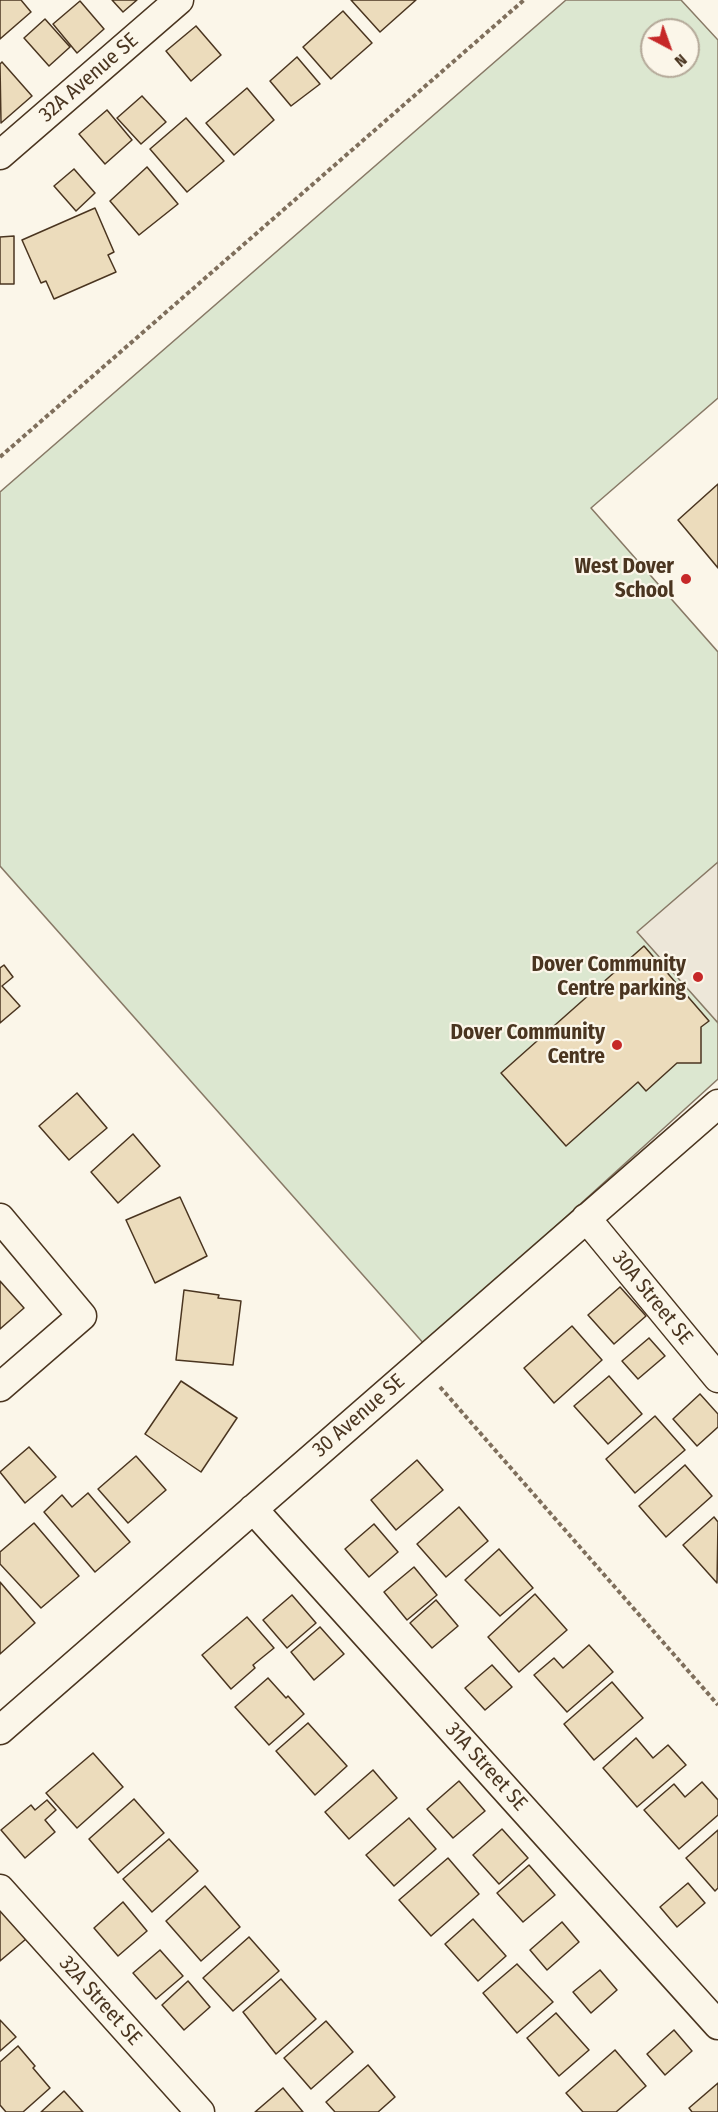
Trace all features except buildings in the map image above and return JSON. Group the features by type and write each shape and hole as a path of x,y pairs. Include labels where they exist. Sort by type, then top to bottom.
{"street":[{"name":"32A Avenue SE","path":"0,155 179,0"},
{"name":"30 Avenue SE","path":"0,1730 718,1104"},
{"path":"0,1218 82,1316 0,1387"},
{"name":"30A Street SE","path":"586,1218 718,1378"},
{"name":"31A Street SE","path":"253,1509 718,2025"},
{"name":"32A Street SE","path":"0,1889 200,2112"}],"path":[{"path":"0,457 524,0"},
{"path":"419,1364 718,1705"}],"green space":[{"path":"566,0 681,0 698,18 640,18 640,78 700,78 700,21 718,40 718,398 591,508 718,652 718,1079 425,1345 0,866 0,492"}],"shaded area":[{"name":"Dover Community Centre parking","path":"718,862 718,1023 637,932"}],"place":[{"name":"West Dover School","path":"686,579"},
{"name":"Dover Community Centre parking","path":"698,977"},
{"name":"Dover Community Centre","path":"617,1045"}]}
